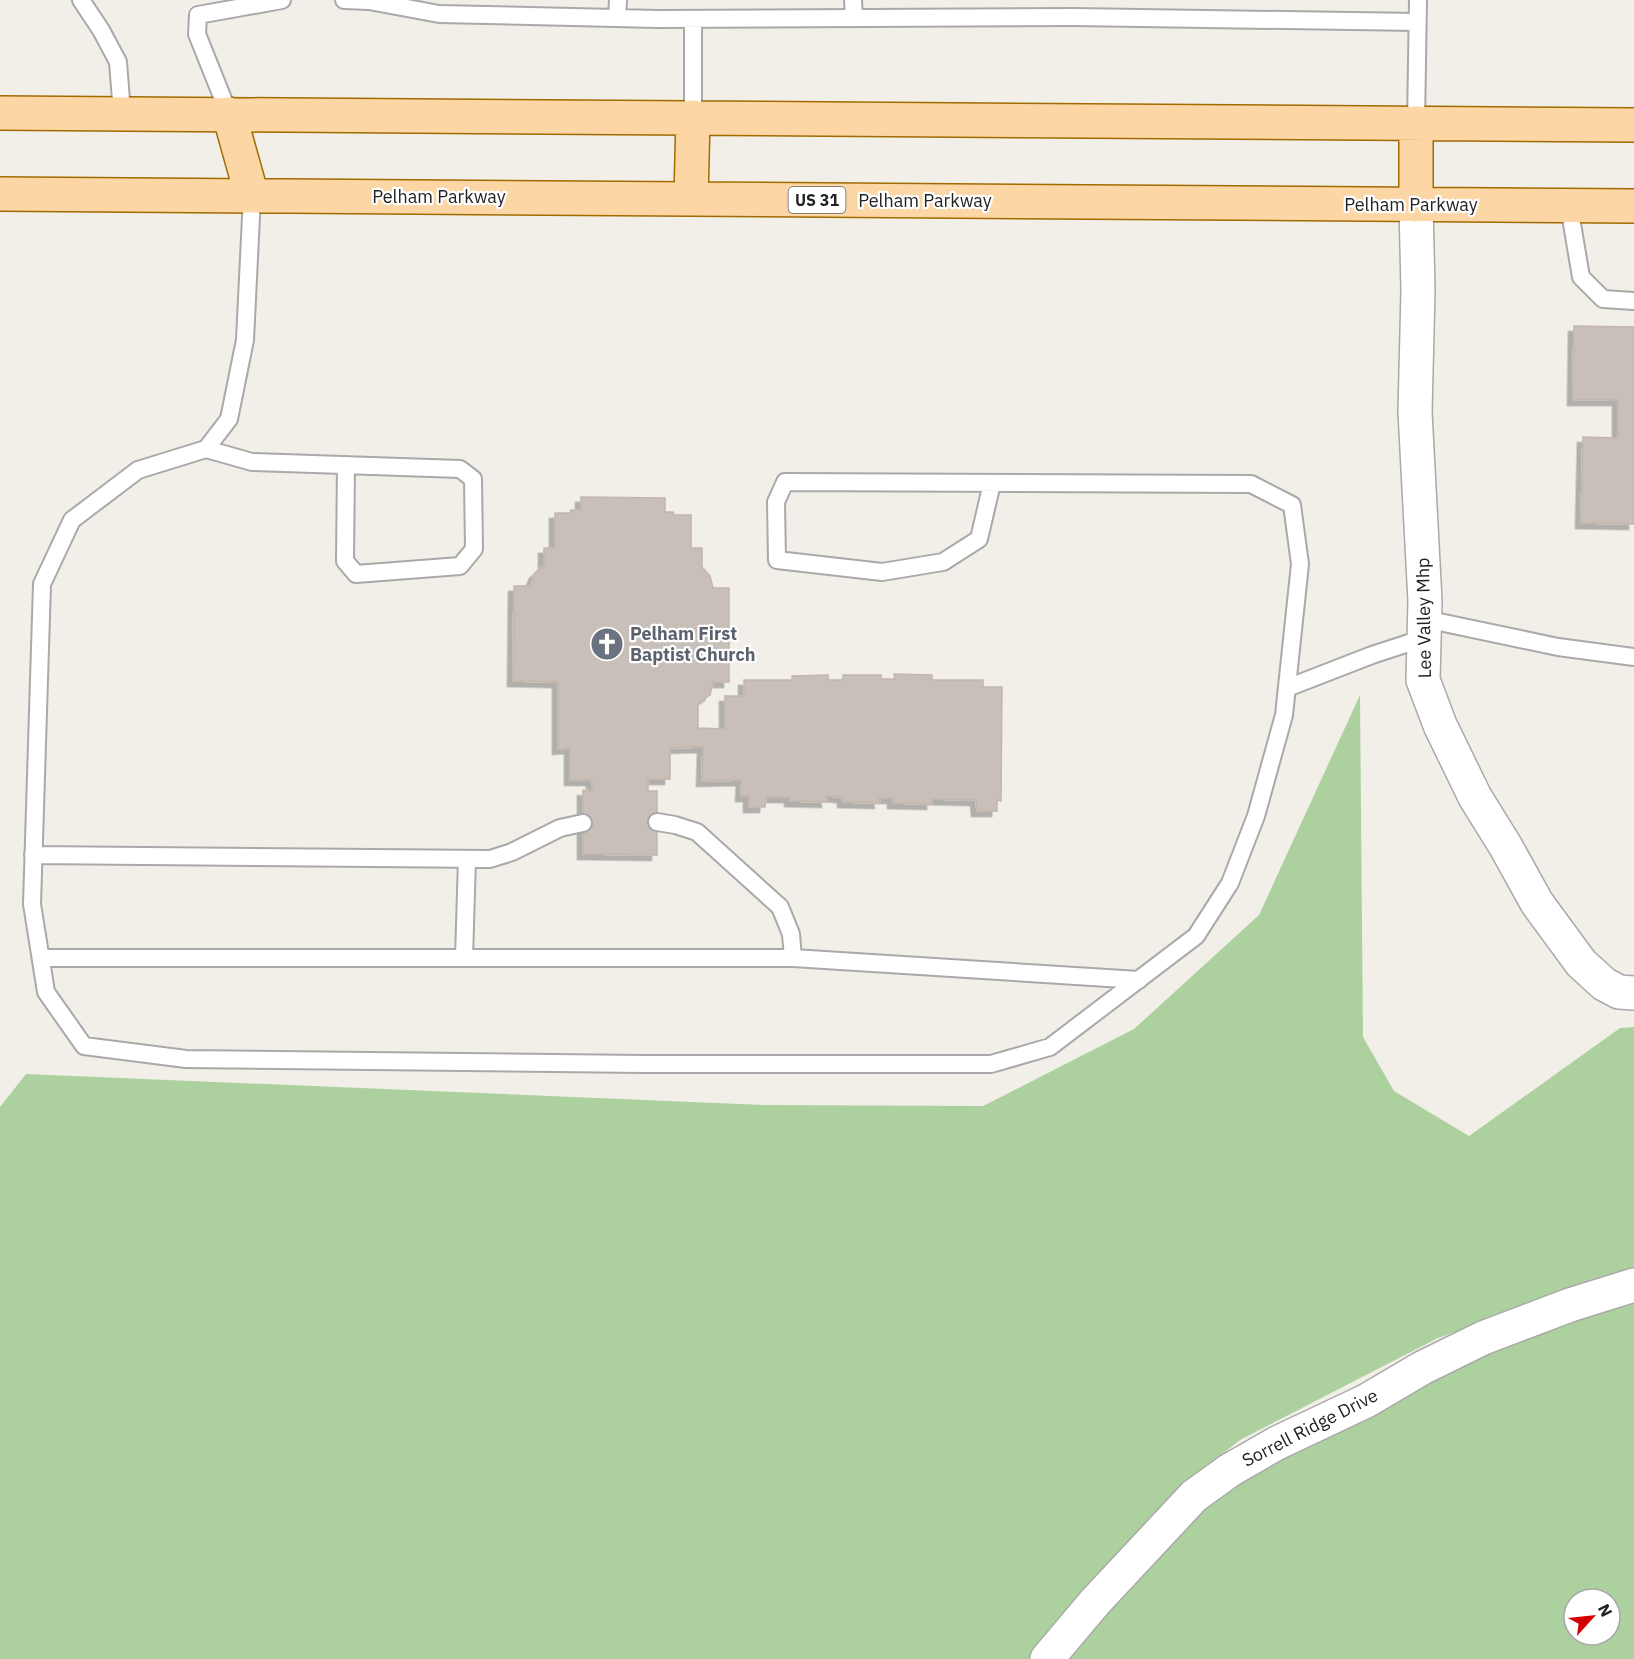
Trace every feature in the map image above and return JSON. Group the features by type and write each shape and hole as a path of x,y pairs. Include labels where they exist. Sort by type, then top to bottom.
{"main road":[{"path":"0,113 1634,124"},
{"path":"229,114 252,196"},
{"path":"691,199 693,117"},
{"path":"1416,123 1416,205"},
{"name":"Pelham Parkway","path":"0,194 1634,206"}],"street":[{"name":"Lee Valley Mhp","path":"1416,205 1418,290 1415,412 1425,601 1423,680 1440,725 1475,797 1537,903 1581,963 1604,984 1620,992 1634,993"},
{"name":"Sorrell Ridge Drive","path":"1047,1659 1095,1602 1194,1496 1230,1470 1277,1443 1366,1401 1422,1368 1483,1338 1570,1305 1634,1286"}],"lane":[{"path":"81,0 101,30 118,62 122,113"},
{"path":"229,114 197,34 198,8 282,0"},
{"path":"344,0 369,1 440,14 617,18 1096,17 1417,22"},
{"path":"617,18 618,0"},
{"path":"853,0 854,18"},
{"path":"1416,123 1418,0"},
{"path":"693,19 693,117"},
{"path":"207,449 230,419 245,340 252,196"},
{"path":"1569,206 1581,277 1603,299 1634,301"},
{"path":"346,465 345,561 356,574 460,566 474,549 473,479 460,469 346,465 252,462 207,449 138,470 72,520 42,584 32,904 46,992 84,1046 186,1059 643,1064 991,1064 1050,1047 1196,936 1230,883 1257,816 1284,715 1300,564 1292,505 1251,484 785,482 776,502 777,560 882,572 943,562 978,539 992,483"},
{"path":"1287,688 1372,654 1424,629 1634,657"},
{"path":"657,822 697,832 780,907 791,934 794,958"},
{"path":"33,855 489,859 512,852 560,828 583,823"},
{"path":"464,958 466,859"},
{"path":"41,958 794,958 1139,980"}],"green space":[{"path":"1360,695 1363,1037 1394,1091 1469,1136 1620,1028 1634,1027 1634,1271 1569,1288 1436,1339 1240,1440 1183,1485 1088,1589 1029,1659 0,1659 0,1107 26,1074 764,1105 983,1106 1134,1029 1259,915"},
{"path":"1634,1302 1634,1659 1070,1659 1106,1612 1200,1512 1251,1471 1452,1366 1572,1318"}],"building":[{"path":"1574,326 1634,327 1634,524 1581,523 1583,437 1618,438 1618,400 1573,400"},
{"path":"581,497 665,498 665,512 673,512 674,515 691,515 691,548 702,548 702,567 710,576 713,588 729,588 729,682 713,682 710,695 698,703 698,728 725,729 725,696 744,696 744,680 792,680 792,676 828,675 828,680 843,680 843,675 881,675 881,679 895,679 894,674 932,675 932,680 983,680 983,687 1002,687 1001,801 997,800 997,811 977,811 976,800 932,799 932,804 893,803 893,798 879,798 880,803 843,802 843,797 826,796 827,802 790,801 790,797 766,797 765,807 749,807 749,796 741,796 742,780 702,781 703,747 670,748 670,779 648,779 648,791 657,791 657,855 583,854 583,790 592,791 592,780 570,780 570,748 558,749 558,682 513,681 514,586 530,586 535,573 544,565 544,548 555,548 555,513 581,510"}],"place":[{"name":"Pelham First Baptist Church","path":"607,644"}]}
